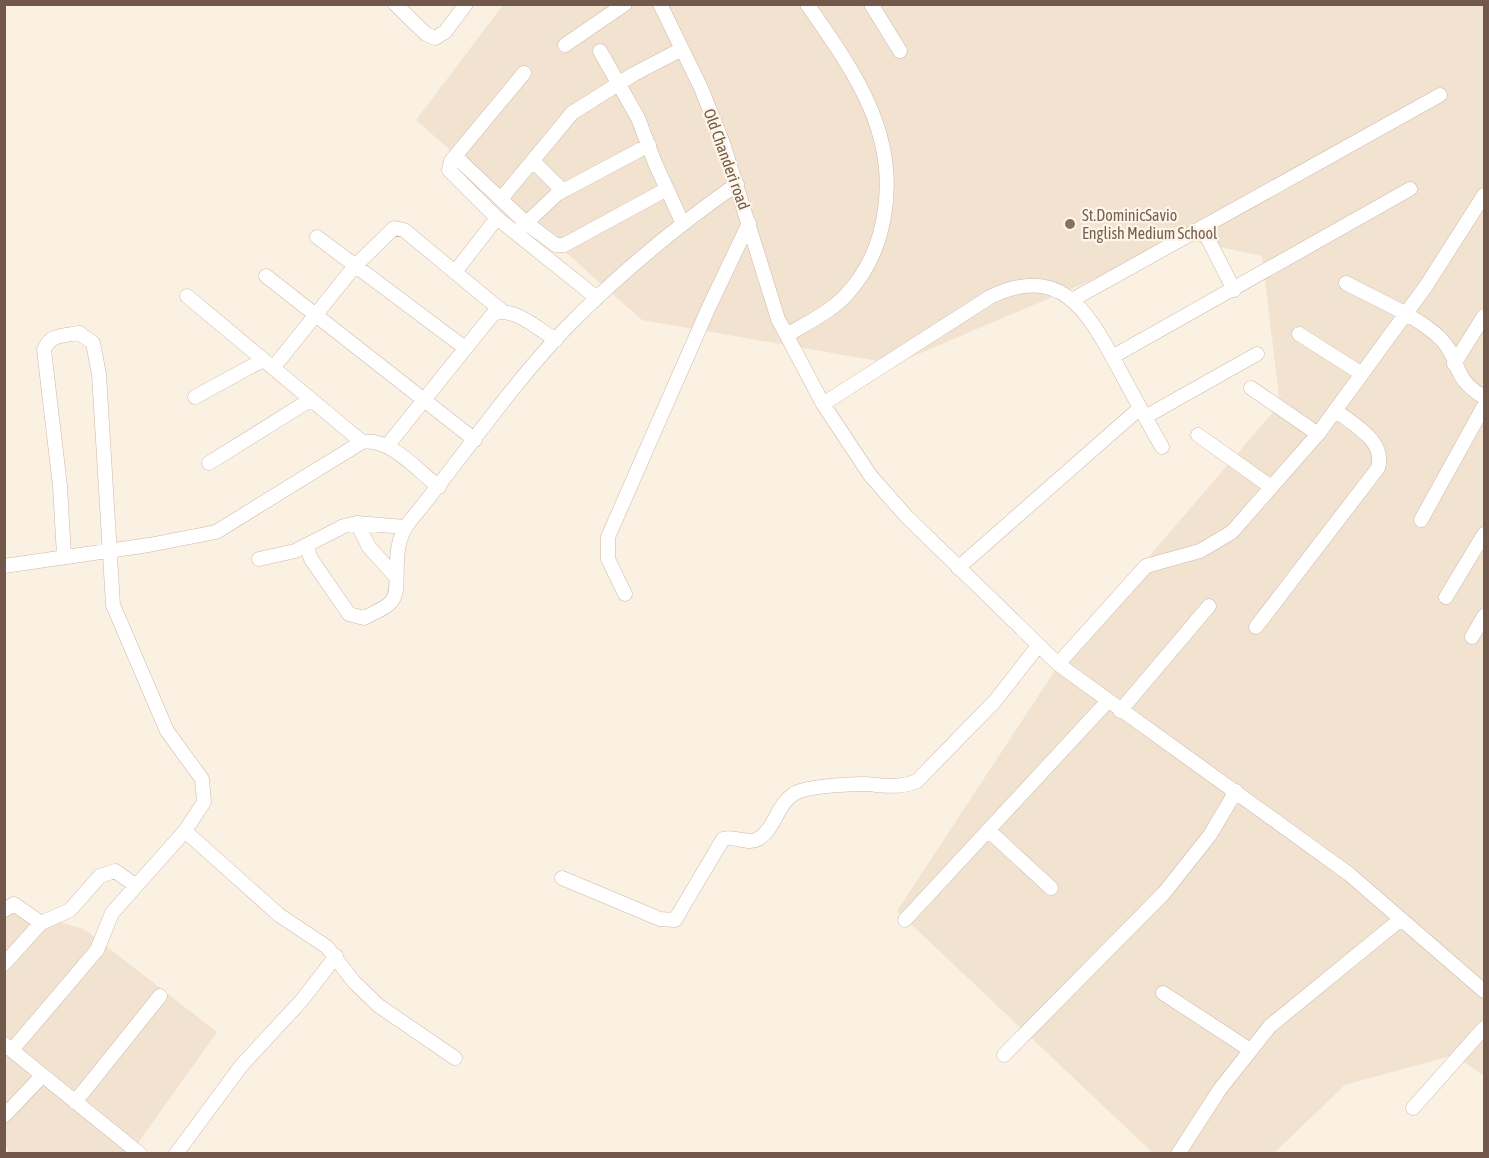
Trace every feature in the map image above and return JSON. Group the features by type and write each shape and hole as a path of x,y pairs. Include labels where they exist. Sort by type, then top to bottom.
{"street":[{"path":"395,4 426,34 435,39 446,32 466,4"},
{"path":"565,45 625,4"},
{"name":"Old Chanderi road","path":"660,4 710,110 737,184 782,327 823,404 870,476 906,516 1058,664 1107,702 1236,791 1349,874 1485,991"},
{"path":"782,327 846,296 874,253 887,198 887,156 878,125 842,55 807,4"},
{"path":"871,4 900,51"},
{"path":"501,199 534,162 572,113 619,83 682,50"},
{"path":"600,51 638,118 683,224"},
{"path":"524,73 449,166 451,173 497,218 560,246 667,189"},
{"path":"1072,300 1440,95"},
{"path":"521,228 563,191 649,145"},
{"path":"455,156 501,199 521,228 597,298"},
{"path":"534,162 563,191"},
{"path":"306,546 311,559 341,606 357,618 364,618 390,603 396,596 397,549 410,521 556,340 597,298 683,224 737,184"},
{"path":"1112,357 1410,189"},
{"path":"1058,664 1146,566 1200,550 1217,543 1232,532 1318,434 1405,316 1453,247 1485,195"},
{"path":"455,272 497,218"},
{"path":"625,594 608,559 609,537 709,307 749,223"},
{"path":"195,398 268,364 315,314 354,267 387,233 399,227 502,311 512,313 556,340"},
{"path":"1202,227 1234,290"},
{"path":"316,237 465,348"},
{"path":"266,276 475,440"},
{"path":"1346,283 1431,330 1443,341 1466,383 1485,397"},
{"path":"823,404 990,297 1009,288 1029,284 1046,287 1080,306 1112,357 1161,447"},
{"path":"187,296 362,442"},
{"path":"387,446 493,314 502,311"},
{"path":"1454,363 1485,316"},
{"path":"64,556 60,486 44,350 47,341 53,337 79,333 93,343 99,374 113,605 167,731 202,779 205,791 200,813 135,885 105,923 102,943 97,950 8,1047 140,1154"},
{"path":"1299,334 1362,374"},
{"path":"958,568 1143,413 1257,354"},
{"path":"1251,388 1318,434"},
{"path":"209,463 310,400"},
{"path":"1421,520 1485,406"},
{"path":"1256,627 1378,468 1381,458 1370,438 1335,410"},
{"path":"1198,435 1272,487"},
{"path":"4,566 201,536 227,526 362,442 379,441 439,487"},
{"path":"258,559 306,546 344,526 410,521"},
{"path":"357,524 369,547 396,577"},
{"path":"1446,597 1485,534"},
{"path":"1120,711 1209,606"},
{"path":"1472,637 1485,616"},
{"path":"562,878 669,921 675,920 723,839 759,839 788,797 800,791 862,784 904,787 918,781 988,709 1038,646"},
{"path":"904,920 1107,702"},
{"path":"1004,1055 1164,893 1210,834 1236,791"},
{"path":"988,830 1051,888"},
{"path":"185,831 279,915 312,935 336,956 354,982 379,1005 455,1058"},
{"path":"4,964 41,923 77,904 106,872 115,871 135,885"},
{"path":"4,910 14,904 41,923"},
{"path":"1179,1154 1220,1089 1282,1014 1401,920"},
{"path":"176,1154 241,1066 302,1000 336,956"},
{"path":"1163,993 1250,1050"},
{"path":"75,1102 160,996"},
{"path":"1413,1108 1485,1028"},
{"path":"4,1116 43,1075"}],"shaded area":[{"path":"503,5 1484,5 1484,1076 1454,1055 1345,1085 1274,1153 1153,1153 897,911 1067,652 1280,404 1262,256 1186,240 895,364 642,320 416,120"},
{"path":"4,906 84,929 217,1032 131,1153 10,1153 5,1146"}],"place":[{"name":"St.DominicSavio English Medium School","path":"1070,224"}]}
